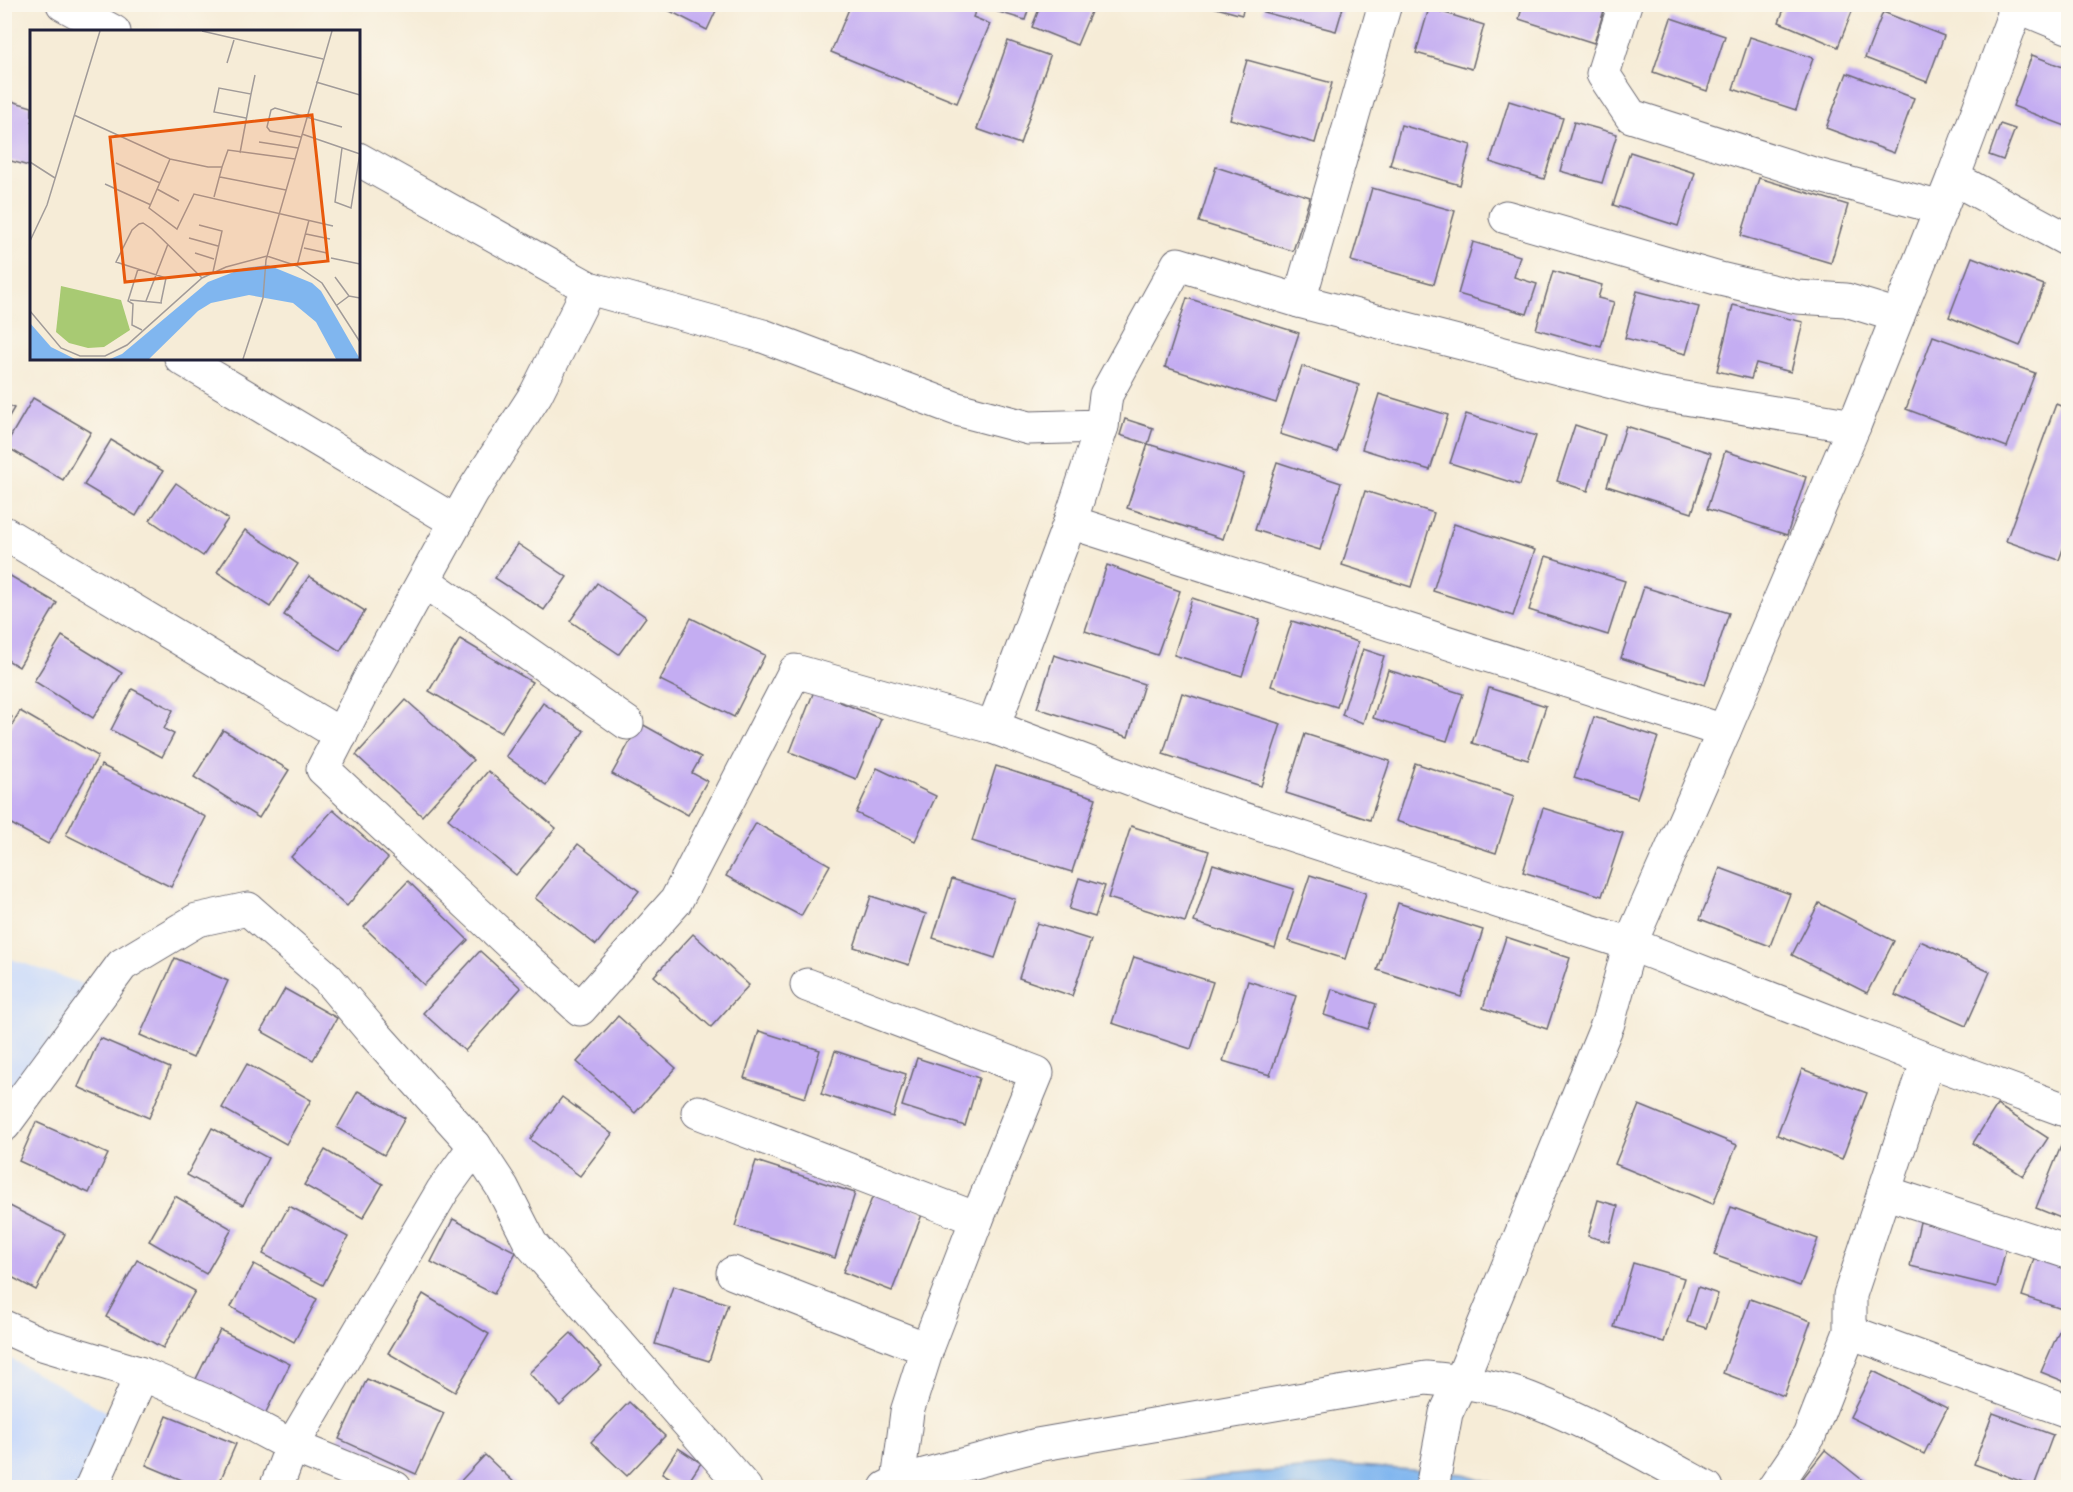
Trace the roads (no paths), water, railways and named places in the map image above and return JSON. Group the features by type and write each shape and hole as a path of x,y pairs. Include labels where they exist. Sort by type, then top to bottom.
{"street":[{"path":"63,4 110,30"},
{"path":"1299,301 1385,4"},
{"path":"1625,4 1603,75 1631,116 1813,174 1941,208"},
{"path":"1432,1488 1446,1413 1608,1023 1630,944 1724,732 1854,426 1953,178 2016,5 2068,27"},
{"path":"360,160 589,288 763,336 957,409 1029,428 1102,426"},
{"path":"1953,178 2068,240"},
{"path":"1506,217 1716,278 1797,297 1846,300 1898,316"},
{"path":"993,727 1070,522 1102,426 1106,395 1178,264 1299,301 1655,393 1854,426"},
{"path":"589,288 536,394 472,493 323,770 580,1009 676,901 795,670 993,727 1203,806 1630,944 1928,1060 2068,1111"},
{"path":"184,360 456,522"},
{"path":"1070,522 1724,732"},
{"path":"4,533 341,735"},
{"path":"424,580 627,723"},
{"path":"4,1125 122,965 197,920 248,909 327,978 475,1146 502,1187 531,1244 745,1488"},
{"path":"807,985 1037,1073 976,1219 927,1349 907,1412 892,1485 1037,1444 1426,1378 1461,1381 1528,1398 1622,1442 1707,1488"},
{"path":"1774,1488 1809,1436 1850,1332 1850,1295 1928,1060"},
{"path":"699,1112 976,1219"},
{"path":"276,1488 292,1446 443,1190 475,1146"},
{"path":"1884,1192 2068,1252"},
{"path":"733,1273 927,1349"},
{"path":"4,1327 42,1344 142,1374 217,1406 292,1446 395,1488"},
{"path":"1850,1332 2068,1411"},
{"path":"91,1488 142,1374"}],"water":[{"path":"1346,1465 1464,1474 1506,1487 1155,1488 1222,1476"}]}
